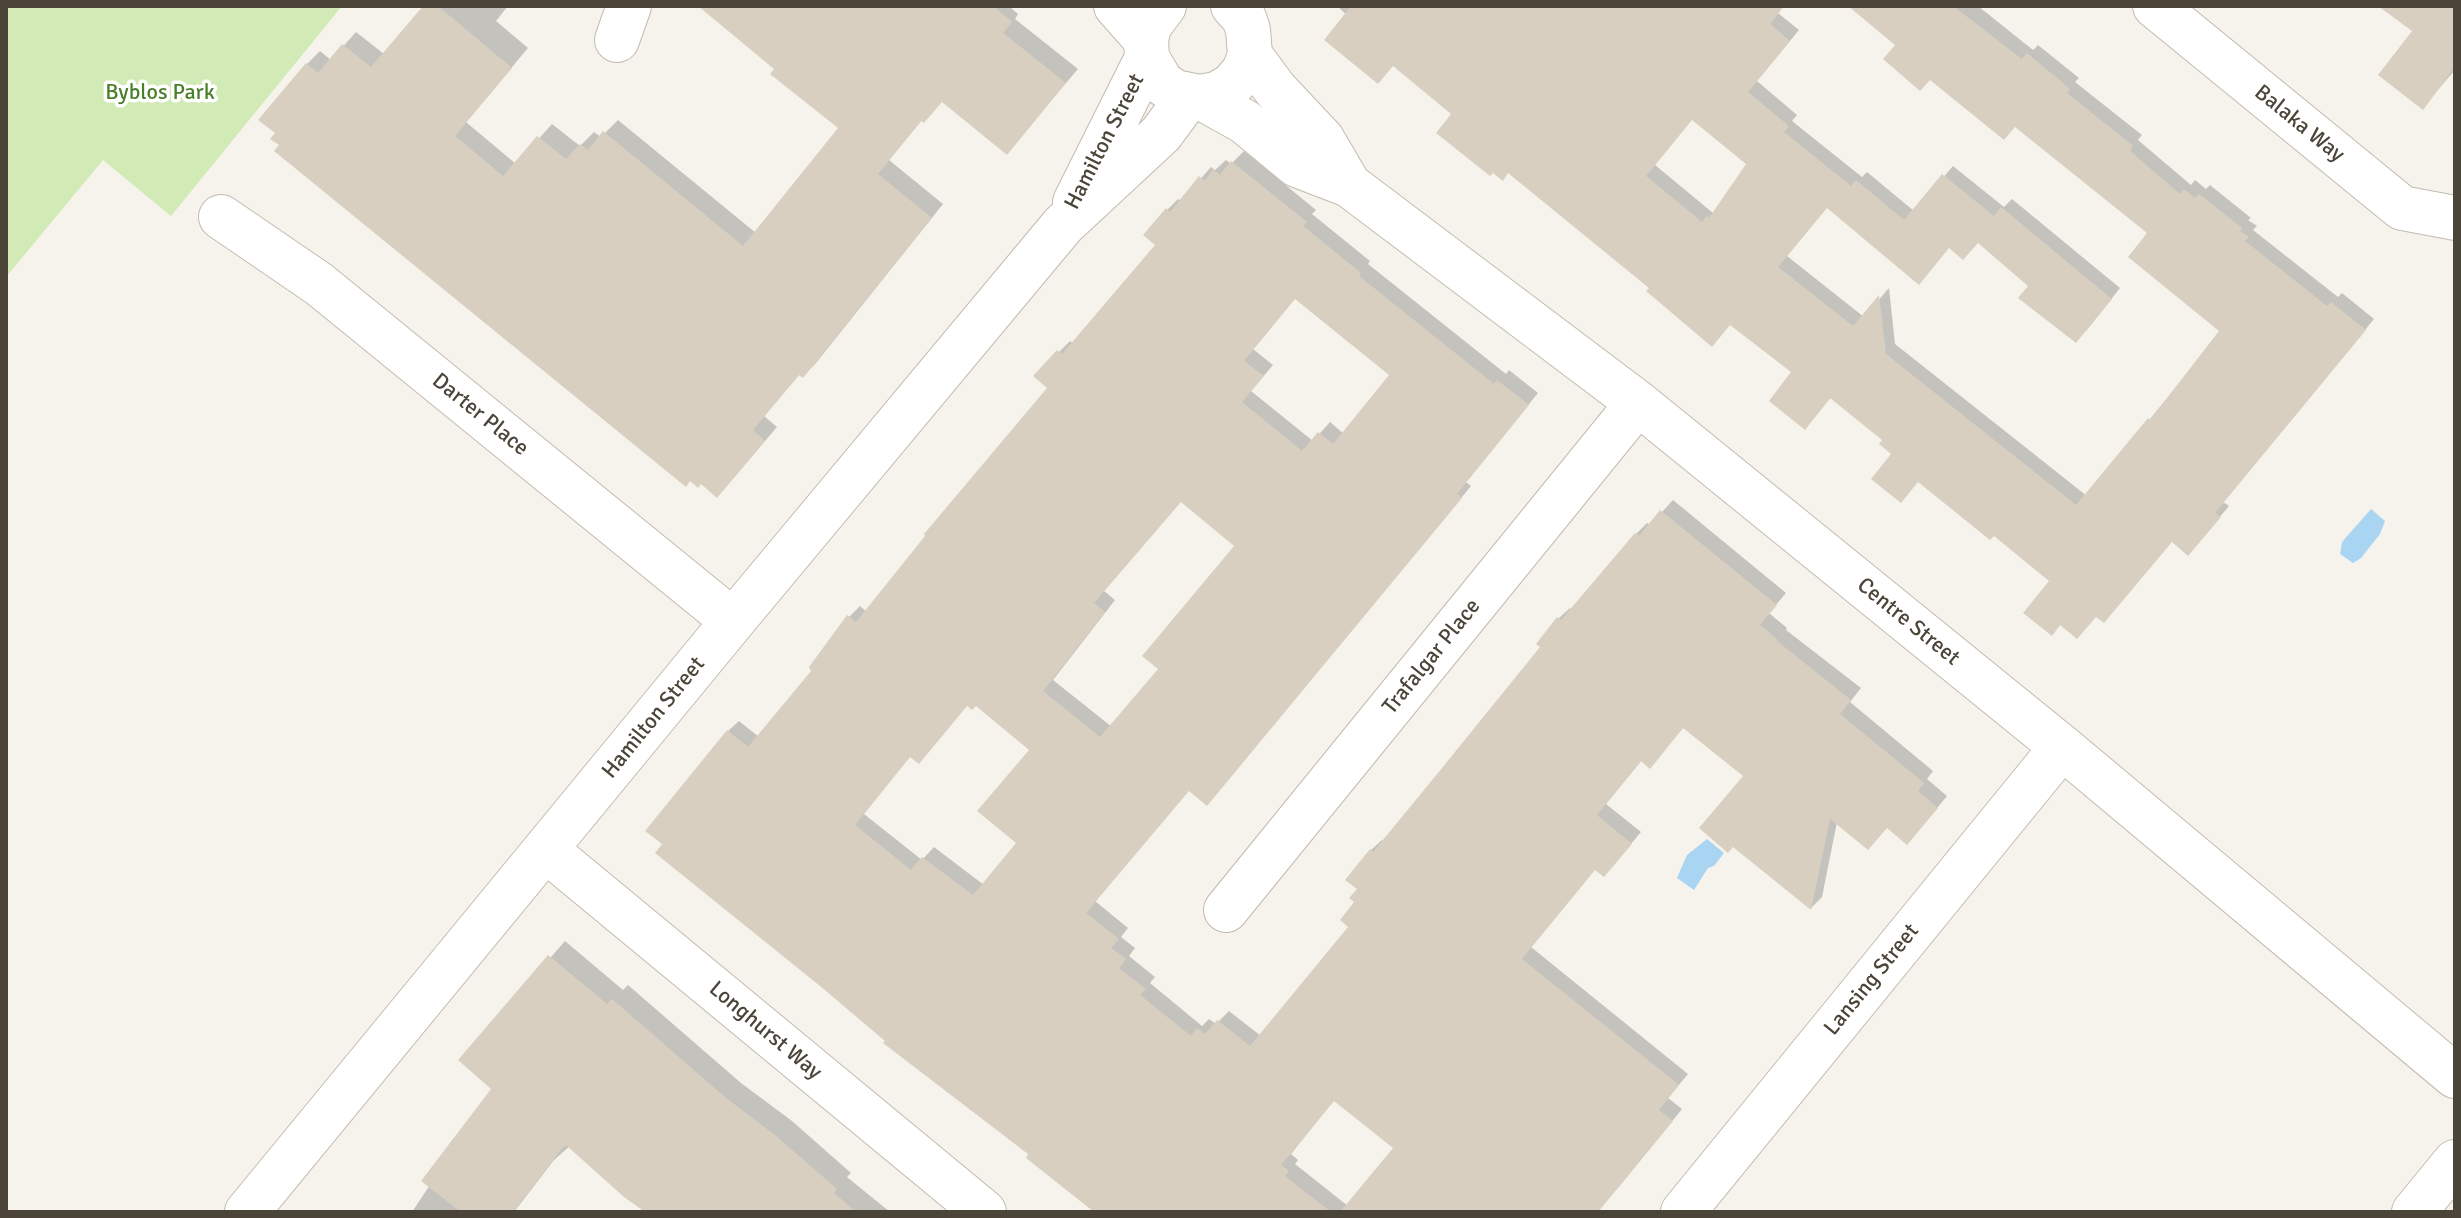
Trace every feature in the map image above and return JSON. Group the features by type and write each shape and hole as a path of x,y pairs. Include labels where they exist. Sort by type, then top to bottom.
{"street":[{"path":"1116,6 1153,35"},
{"name":"Balaka Way","path":"2155,6 2402,208 2455,218"},
{"path":"1194,97 1217,94 1232,85 1244,71 1245,21"},
{"name":"Centre Street","path":"1245,21 1275,89 1322,139 1349,185"},
{"name":"Centre Street","path":"1153,35 1162,83 1175,92 1194,97 1245,122 1297,165 1349,185 1638,403 2062,747 2455,1076"},
{"name":"Hamilton Street","path":"1063,225 1153,35"},
{"name":"Hamilton Street","path":"247,1212 1063,225 1161,134 1194,97"},
{"name":"Darter Place","path":"221,217 319,284 733,621"},
{"name":"Trafalgar Place","path":"1226,910 1638,403"},
{"name":"Lansing Street","path":"1683,1212 2062,747"},
{"name":"Longhurst Way","path":"546,850 984,1212"},
{"path":"2414,1212 2455,1162"}],"green space":[{"name":"Byblos Park","path":"6,6 342,6 171,216 103,160 6,277"}],"water":[{"path":"2371,509 2385,521 2380,534 2361,558 2353,563 2340,554 2342,542"},
{"path":"1707,839 1724,853 1714,866 1708,868 1694,890 1677,878 1687,855"}],"building":[{"path":"423,6 438,6 512,68 455,136 503,176 537,136 566,159 580,144 588,150 603,131 743,246 838,128 770,74 774,69 698,6 993,6 1012,22 1003,33 1066,83 1007,155 942,102 924,123 921,121 878,174 932,218 803,378 799,375 753,430 765,441 717,498 701,484 698,488 690,481 686,487 274,151 279,145 270,139 275,133 258,120 306,63 318,73 342,44 371,67"},
{"path":"1351,6 1784,6 1770,24 1790,41 1748,92 1789,126 1784,132 1851,186 1856,180 1904,220 1942,174 1994,216 2001,207 2112,299 2076,343 2018,298 2028,286 1978,243 1963,260 1949,248 1919,285 1827,208 1778,267 1853,326 1879,295 1886,354 2076,505 2148,418 2150,420 2219,331 2128,257 2147,233 2015,127 2004,140 1930,80 1920,91 1883,59 1895,45 1848,6 1953,6 2022,59 2027,53 2070,89 2067,93 2133,146 2130,151 2180,194 2184,189 2195,198 2199,194 2242,228 2240,231 2249,237 2245,241 2327,306 2331,302 2366,330 2215,513 2221,517 2188,556 2172,542 2104,623 2096,617 2077,639 2060,625 2052,636 2023,613 2049,581 1994,536 1990,540 1918,482 1901,503 1871,479 1891,454 1879,444 1882,440 1830,398 1805,430 1769,401 1791,372 1730,325 1712,347 1646,291 1649,288 1508,173 1503,181 1493,173 1490,176 1436,133 1451,114 1393,66 1378,84 1324,40","holes":["1692,120 1746,164 1709,218 1707,216 1702,222 1646,176"]},
{"path":"2378,6 2455,6 2455,67 2423,110 2378,75 2412,31"},
{"path":"1231,161 1307,222 1303,226 1361,273 1359,276 1494,384 1497,380 1529,405 1457,494 1462,498 1207,806 1189,791 1086,913 1119,939 1111,948 1126,959 1119,968 1146,989 1140,995 1191,1036 1197,1028 1205,1034 1217,1020 1250,1046 1348,927 1340,920 1354,902 1349,898 1357,889 1345,880 1370,849 1373,852 1540,647 1536,644 1557,617 1561,620 1635,533 1639,536 1660,510 1777,605 1760,625 1851,700 1840,714 1924,783 1918,791 1938,808 1907,845 1887,828 1868,850 1830,819 1811,910 1733,847 1728,853 1699,828 1743,776 1683,728 1650,769 1641,761 1597,815 1632,844 1604,877 1595,870 1522,959 1679,1085 1659,1110 1673,1121 1598,1212 1340,1212 1393,1148 1334,1101 1281,1165 1289,1171 1285,1176 1331,1212 1094,1212 1026,1158 1028,1154 883,1043 885,1041 820,986 655,853 662,844 645,831 727,730 748,747 811,671 809,667 847,615 856,622 924,534 1047,388 1033,376 1057,350 1062,354 1155,245 1143,235 1166,208 1170,212 1199,176 1205,181 1213,169 1220,175","holes":["1295,299 1389,375 1333,444 1318,432 1302,451 1242,402 1264,376 1244,361","1181,502 1234,546 1142,656 1158,669 1100,737 1043,691 1105,612 1094,603","967,706 972,710 976,706 1029,750 977,811 1016,843 973,895 922,857 911,870 855,825 910,757 919,764"]},
{"path":"548,955 607,1004 612,999 837,1189 834,1193 856,1212 645,1212 567,1146 563,1147 513,1212 461,1212 421,1181 491,1089 458,1060"}]}
